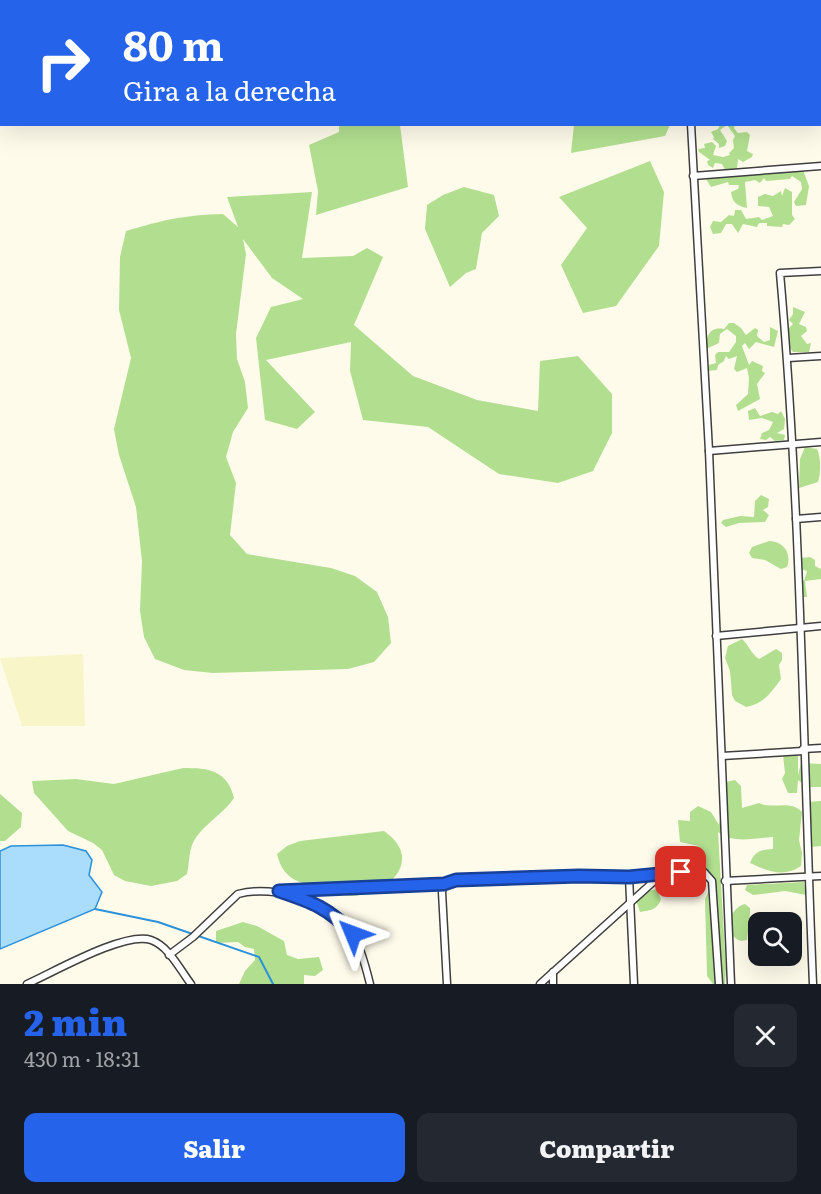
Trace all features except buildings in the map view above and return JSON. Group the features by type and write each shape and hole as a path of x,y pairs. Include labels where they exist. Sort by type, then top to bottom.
{"street":[{"path":"691,126 709,451 731,984"},
{"path":"693,176 821,166"},
{"path":"813,984 796,519 788,358 780,273 821,271"},
{"path":"788,358 821,356"},
{"path":"709,451 821,442"},
{"path":"796,519 821,517"},
{"path":"716,636 821,626"},
{"path":"722,756 821,748"},
{"path":"169,955 193,937 238,894 444,884 456,880 579,876 629,877 699,870 712,881 719,984"},
{"path":"540,984 662,873"},
{"path":"725,881 821,876"},
{"path":"629,877 634,984"},
{"path":"444,884 442,892 447,984"},
{"path":"279,891 336,915 353,934 365,962 370,984"},
{"path":"27,984 122,941 139,938 152,940 169,955 191,984"},
{"path":"553,972 554,984"}],"shaded area":[{"path":"83,654 85,726 22,726 0,658"}],"green space":[{"path":"339,126 400,126 408,187 316,215 318,191 309,145 339,132"},
{"path":"574,126 670,126 665,136 571,153"},
{"path":"720,126 726,126 720,130 727,141 725,146 719,148 711,132"},
{"path":"728,126 735,126 738,133 747,132 750,135 747,151 753,154 752,157 743,162 738,159 737,169 726,172 722,164 715,163 713,168 708,165 707,161 710,160 698,149 705,148 704,144 712,142 716,146 713,155 723,157 730,155 729,153 734,148 735,136"},
{"path":"650,161 664,192 659,246 616,306 583,313 561,265 587,228 559,197"},
{"path":"803,170 809,186 806,205 796,206 794,202 802,189 801,182 792,176 790,179 766,181 764,178 760,183 755,180 745,182 747,208 734,201 731,192 738,189 739,185 729,185 728,182 711,187 706,179"},
{"path":"464,187 494,195 499,216 482,233 476,269 466,273 450,287 425,229 427,205 443,195"},
{"path":"785,188 792,192 792,215 795,219 789,225 767,226 767,223 759,223 757,227 743,224 738,233 732,224 726,224 721,233 713,234 710,227 713,221 721,222 729,215 734,216 735,210 741,210 746,219 759,217 762,220 773,216 769,207 758,206 758,197 765,194 773,196 781,191 782,196"},
{"path":"312,192 302,258 353,256 367,248 383,257 354,325 413,376 477,400 538,411 540,361 578,356 612,394 612,433 593,471 558,483 499,474 428,427 363,420 350,371 351,342 266,360 315,412 297,429 265,420 256,338 271,307 303,299 272,278 243,239 246,254 236,334 237,359 245,382 248,408 233,432 226,457 236,483 230,535 247,554 331,568 355,576 377,592 388,617 391,643 374,662 348,669 213,673 184,670 155,659 144,637 140,611 142,561 136,507 119,455 114,429 131,358 119,310 120,257 126,231 174,219 223,214 238,227 227,197"},
{"path":"793,307 805,312 799,324 806,327 807,331 801,336 807,344 811,343 809,352 793,352 787,344 786,331 793,324 789,320 793,314"},
{"path":"729,323 734,323 746,335 755,328 758,330 757,336 764,342 770,340 770,327 778,331 774,347 756,342 749,349 745,343 742,346 749,365 752,361 763,366 762,371 765,373 757,384 760,399 738,411 736,405 748,394 747,368 737,372 734,369 737,356 729,359 726,356 724,361 718,365 717,370 708,371 709,365 716,363 715,355 718,352 729,352 736,342 736,336 727,329 720,334 719,343 706,349 709,333 715,329 724,329"},
{"path":"755,408 760,416 772,412 778,414 781,411 785,419 784,429 777,433 785,435 784,440 775,441 770,437 766,440 760,439 762,433 769,430 773,422 762,418 749,420 748,411"},
{"path":"805,447 817,449 820,474 818,482 799,488 800,459"},
{"path":"761,495 769,499 768,507 763,510 769,515 765,522 739,523 726,527 721,523 723,520 740,516 754,517 755,501"},
{"path":"769,541 779,543 786,549 787,567 781,569 765,560 752,558 749,553 752,547"},
{"path":"810,557 815,560 815,566 821,569 821,579 805,581 807,597 803,597 801,579 804,581 807,571 797,568 801,558"},
{"path":"742,639 759,659 776,649 782,653 779,665 781,679 762,701 746,707 735,701 732,695 730,671 725,658 728,646"},
{"path":"783,755 798,756 798,775 801,763 821,764 821,787 808,787 798,780 797,793 788,793 782,779 785,773"},
{"path":"183,768 216,772 227,782 234,798 196,838 191,848 187,874 177,881 151,886 125,881 114,875 102,850 68,831 34,793 32,781 76,779 114,784"},
{"path":"735,780 741,786 742,808 759,803 770,806 792,806 802,812 799,840 802,853 801,866 788,872 769,871 750,863 758,852 773,849 773,837 737,839 723,836 718,832 726,969 725,984 713,984 707,976 705,899 713,881 697,869 668,869 684,852 699,846 680,842 678,820 690,821 690,812 698,806 711,812 719,825 726,782"},
{"path":"0,794 22,813 21,827 5,841 0,841"},
{"path":"821,801 821,846 811,847 807,802"},
{"path":"384,831 396,842 402,863 398,873 390,881 380,889 367,893 353,896 343,895 299,882 285,872 277,854 287,846 300,841"},
{"path":"804,882 806,895 785,891 753,895 745,890 747,885"},
{"path":"656,889 661,899 658,905 640,912 636,900 638,894"},
{"path":"745,904 750,908 747,940 741,941 735,938 729,928 731,916 739,906"},
{"path":"243,922 257,926 284,941 287,955 298,959 319,957 323,970 315,976 304,975 304,984 239,984 245,971 255,960 254,949 238,942 216,943 216,931"}],"water":[{"path":"63,845 86,851 92,860 89,875 102,892 95,909 0,949 0,851 11,846"}],"waterway":[{"path":"95,909 158,922 259,957 273,984"}],"route":[{"path":"353,934 336,915 279,891 444,884 456,880 598,875 629,877 681,872"}]}
